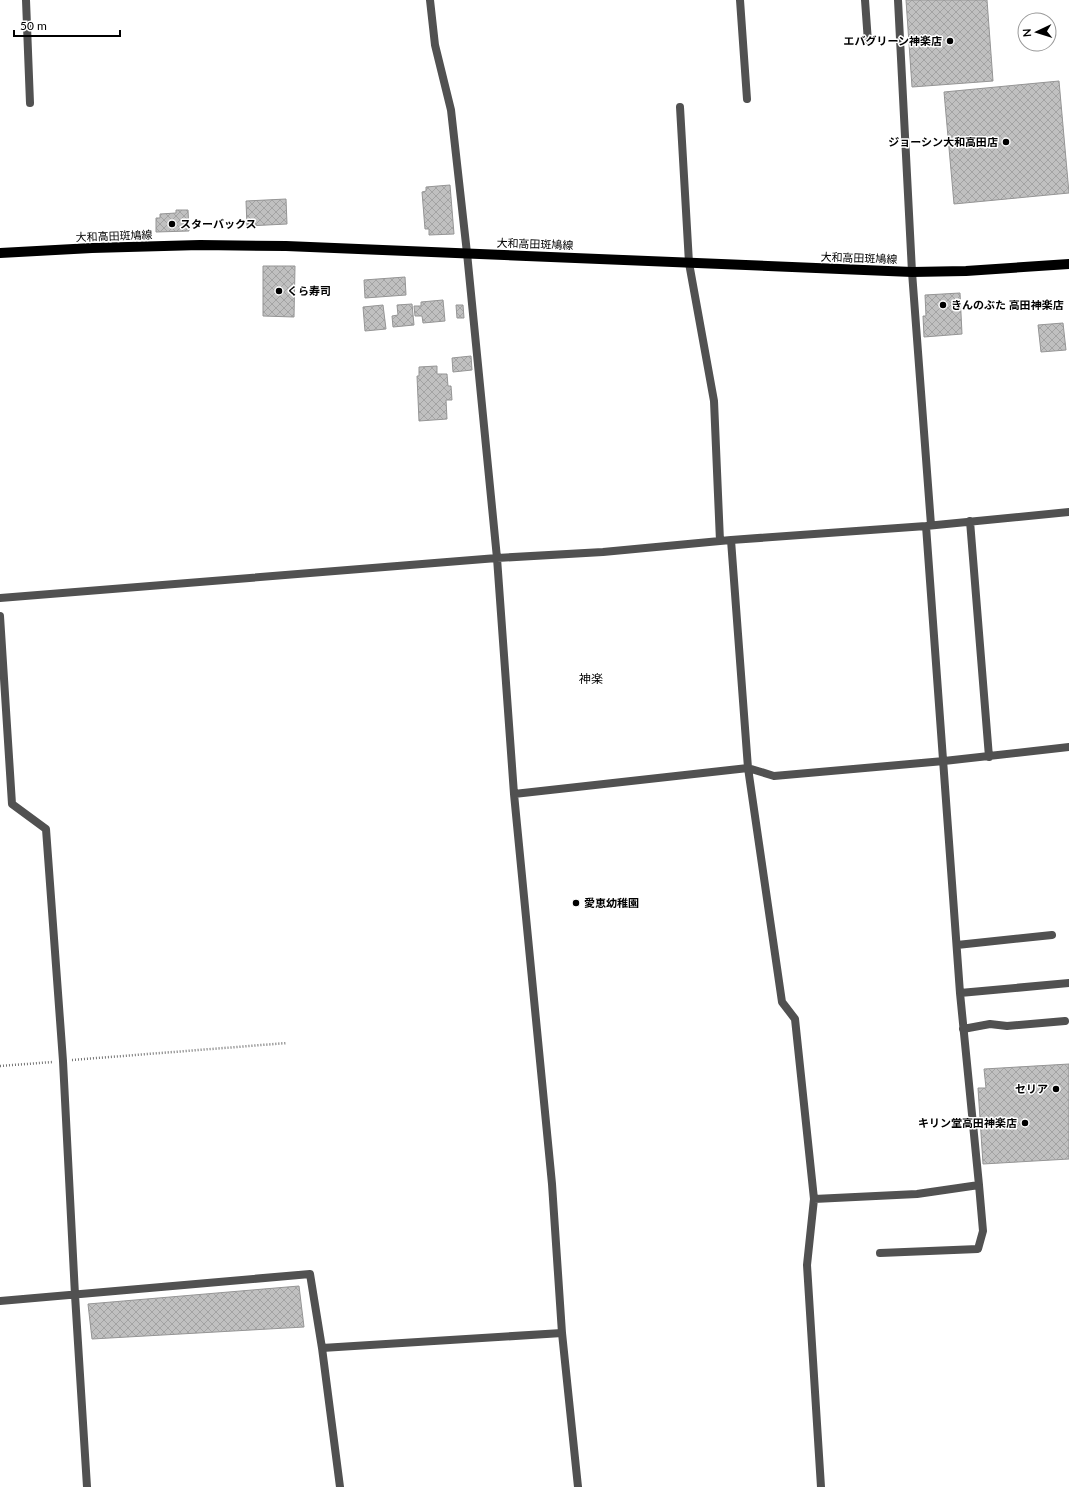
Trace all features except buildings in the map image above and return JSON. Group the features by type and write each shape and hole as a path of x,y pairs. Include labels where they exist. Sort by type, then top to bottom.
{"main road":[{"name":"大和高田斑鳩線","path":"0,253 92,248 200,245 286,246 912,272 966,271 1069,264"}],"street":[{"path":"26,0 30,103"},
{"path":"430,0 435,45 453,122 467,253 497,558 514,794 552,1184 562,1333 578,1487"},
{"path":"740,0 747,99"},
{"path":"865,0 868,42"},
{"path":"880,1253 978,1249 983,1231 956,945 912,272 898,0"},
{"path":"680,107 689,263 714,401 720,541"},
{"path":"0,598 497,558 603,552 731,540 928,526 1069,512"},
{"path":"970,521 989,757"},
{"path":"731,540 748,768 782,1002 795,1019 814,1200 807,1265 821,1487"},
{"path":"0,616 12,804 46,829 63,1061 87,1487"},
{"path":"514,794 748,768 774,776 989,757 1069,747"},
{"path":"956,945 1052,935"},
{"path":"960,993 1069,983"},
{"path":"963,1029 990,1024 1007,1026 1065,1021"},
{"path":"814,1200 917,1194 979,1185"},
{"path":"0,1301 310,1274 322,1348 340,1487"},
{"path":"322,1348 562,1333"}],"path":[{"path":"0,1066 287,1043"}],"place":[{"name":"エバグリーン神楽店","path":"950,41"},
{"name":"ジョーシン大和高田店","path":"1006,142"},
{"name":"スターバックス","path":"172,224"},
{"name":"くら寿司","path":"279,291"},
{"name":"きんのぶた 高田神楽店","path":"943,305"},
{"name":"愛恵幼稚園","path":"576,903"},
{"name":"セリア","path":"1056,1089"},
{"name":"キリン堂高田神楽店","path":"1025,1123"}],"district":[{"name":"神楽","path":"591,679"}]}
